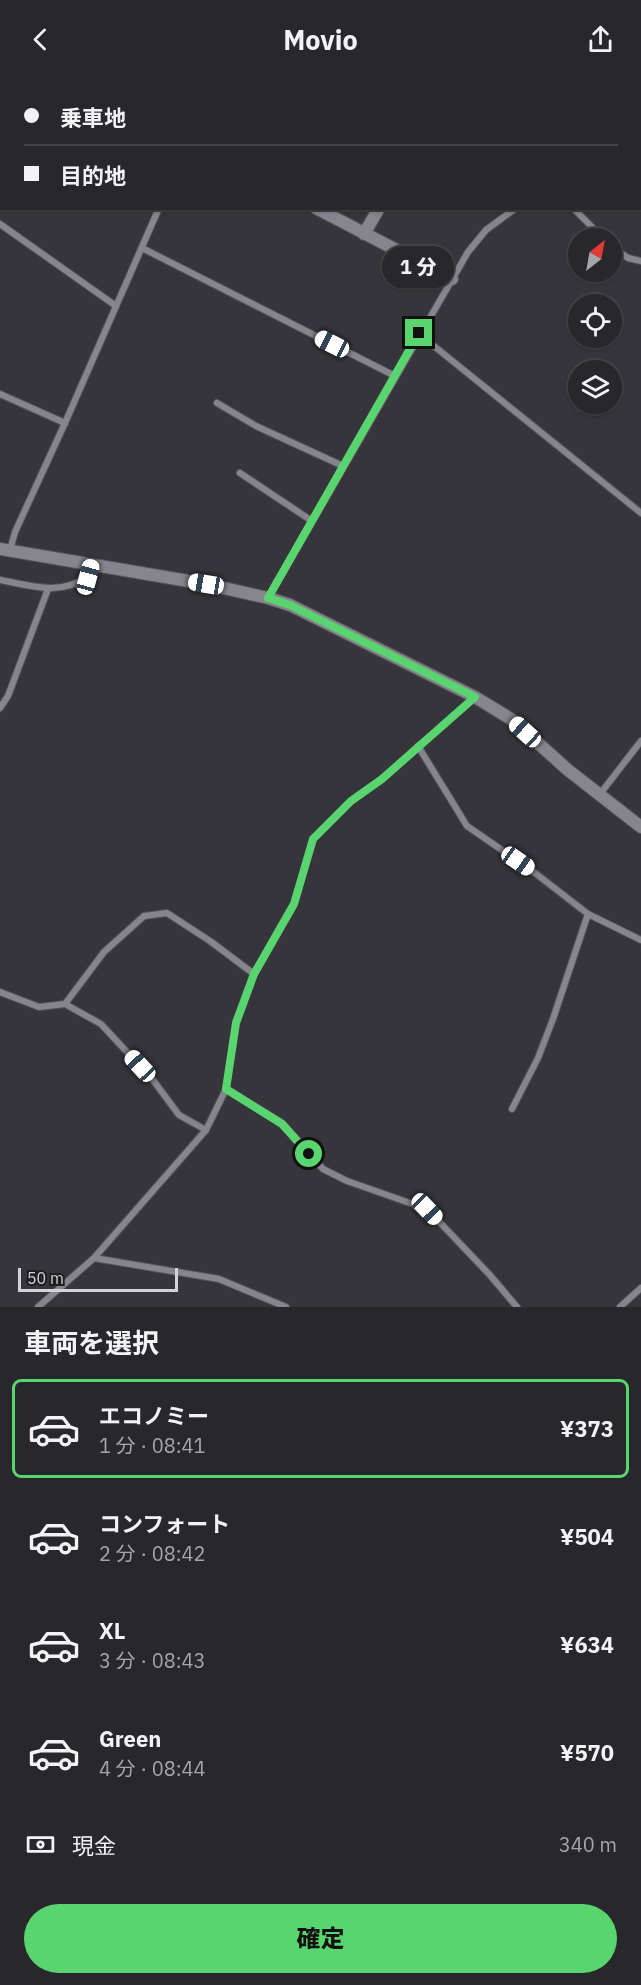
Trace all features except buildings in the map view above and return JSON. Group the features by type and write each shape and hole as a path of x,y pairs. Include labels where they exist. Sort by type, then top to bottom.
{"street":[{"path":"158,210 65,423 5,550 206,584 290,605 475,697 511,719 568,770 641,828"},
{"path":"320,210 452,279"},
{"path":"364,234 378,210"},
{"path":"268,598 419,333 468,252 486,230 513,210"},
{"path":"575,210 593,228"},
{"path":"0,224 116,306"},
{"path":"142,248 395,376"},
{"path":"622,254 641,261"},
{"path":"419,333 641,513"},
{"path":"0,394 65,423"},
{"path":"217,403 256,426 343,466"},
{"path":"240,473 312,521"},
{"path":"0,580 48,589 75,586 88,577 92,565"},
{"path":"0,708 8,696 48,589"},
{"path":"38,1307 94,1258 206,1130 226,1089 236,1023 254,974 294,904 313,839 351,801 382,779 475,697"},
{"path":"600,795 641,741"},
{"path":"418,746 467,826 535,873 588,914 641,940"},
{"path":"65,1004 104,952 144,916 167,913 254,974"},
{"path":"512,1108 538,1058 588,914"},
{"path":"0,992 39,1007 65,1004 101,1024 153,1080 179,1115 206,1130"},
{"path":"226,1089 282,1124 322,1169 346,1181 427,1209 517,1307"},
{"path":"94,1258 219,1279 286,1307"},
{"path":"620,1307 641,1288"}],"route":[{"path":"309,1154 282,1124 226,1089 236,1023 242,1006 254,974 294,904 313,839 351,801 382,779 475,697 290,605 268,598 419,333"}]}
